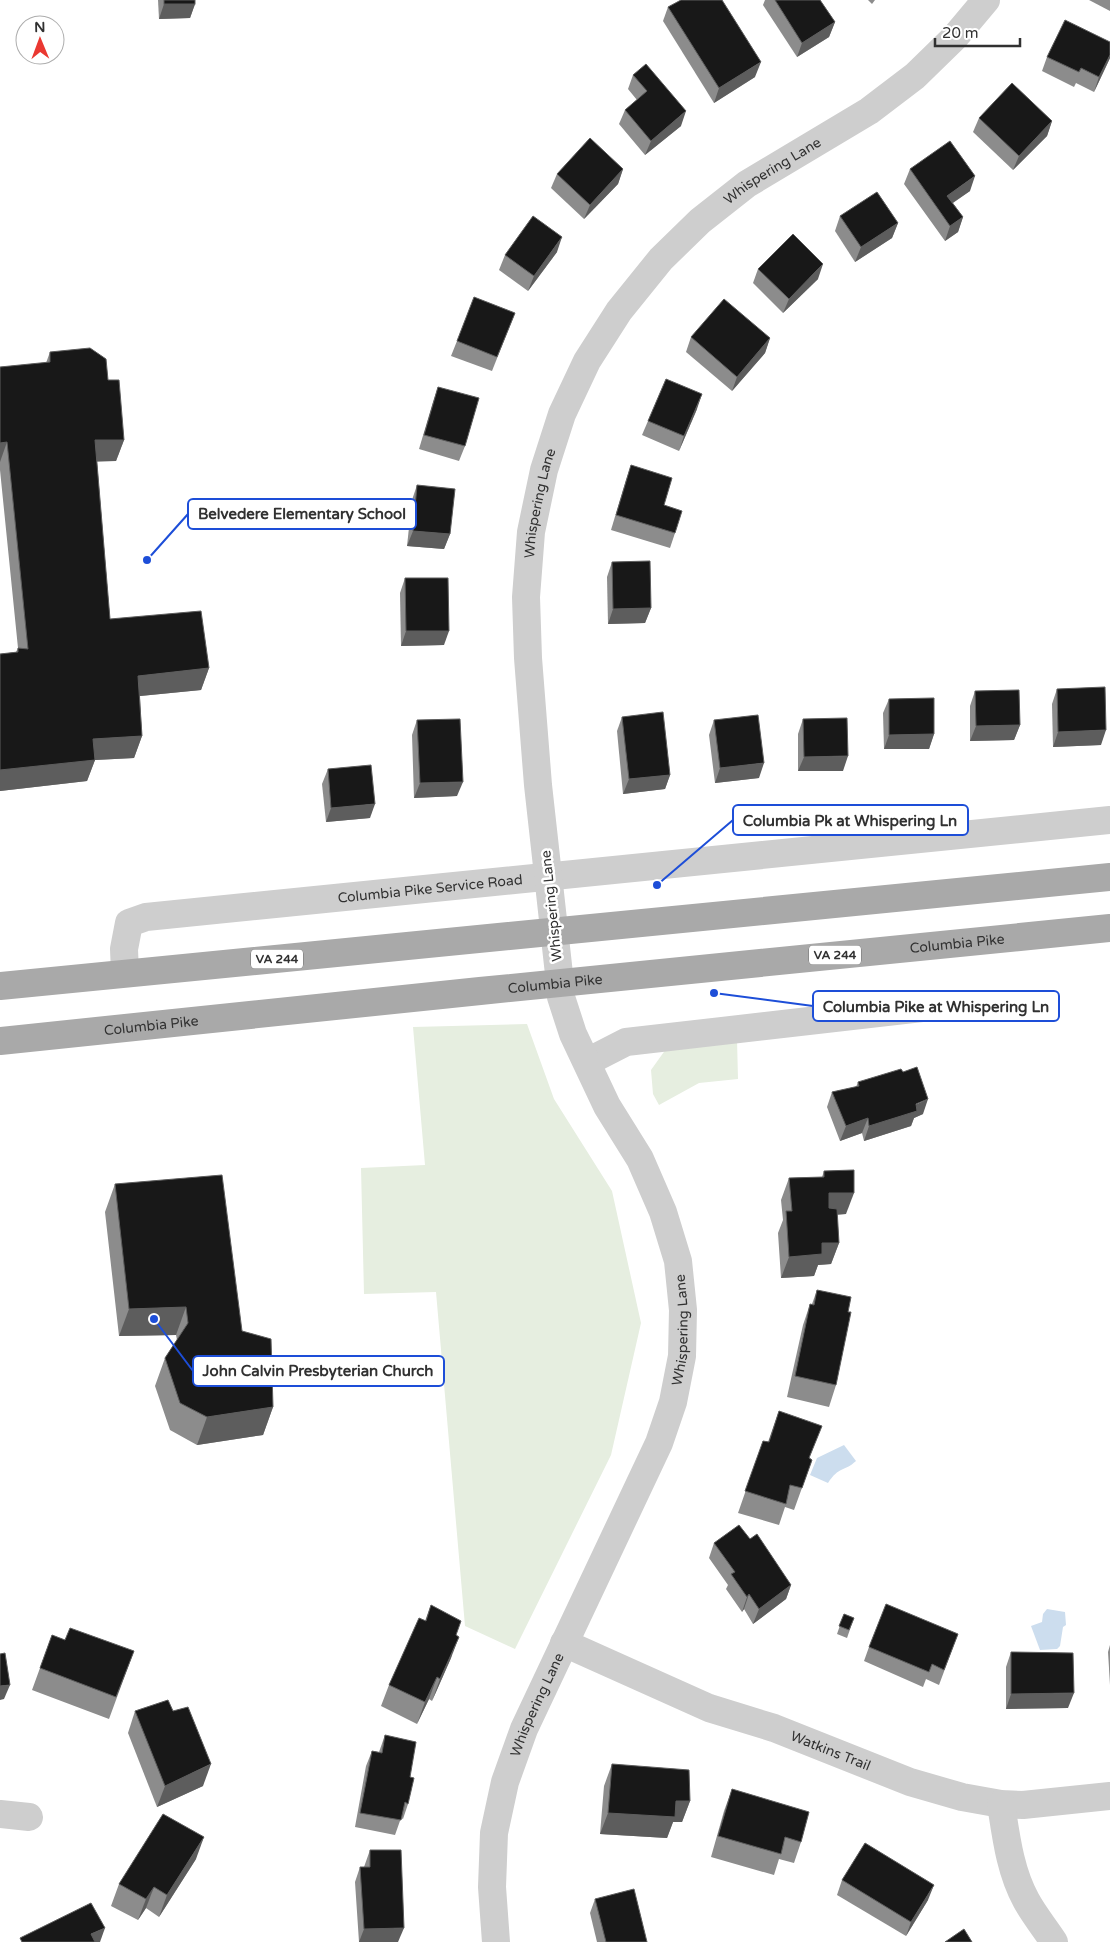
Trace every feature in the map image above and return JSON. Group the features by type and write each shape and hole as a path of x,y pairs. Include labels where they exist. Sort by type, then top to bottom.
{"main road":[{"name":"VA 244","path":"0,986 1110,876"},
{"name":"Columbia Pike","path":"0,1040 1110,928"}],"street":[{"name":"Whispering Lane","path":"496,1942 492,1887 494,1833 504,1782 524,1729 659,1443 673,1402 682,1356 683,1328 678,1261 663,1212 640,1159 607,1106 573,1034 561,997 529,678 526,596 532,532 544,470 562,414 587,361 619,311 661,259 700,220 747,184 869,111 915,76 955,37 986,0"},
{"name":"Columbia Pike Service Road","path":"125,973 124,949 129,924 146,917 1110,820"},
{"path":"587,1062 626,1042 948,1005"},
{"name":"Watkins Trail","path":"564,1643 709,1708 774,1728 910,1782 962,1798 1001,1804 1023,1805 1110,1796"},
{"path":"1001,1804 1007,1846 1020,1886 1026,1900 1054,1942"},
{"path":"0,1814 29,1817"}],"shaded area":[{"path":"527,1024 554,1099 612,1191 641,1323 611,1455 515,1649 465,1626 436,1292 364,1294 361,1168 425,1165 413,1027"},
{"path":"737,1039 738,1079 699,1083 659,1105 653,1094 651,1070 666,1049"}],"water":[{"path":"844,1445 856,1461 835,1474 828,1483 810,1475 817,1458"},
{"path":"1047,1609 1065,1612 1066,1625 1063,1627 1060,1646 1057,1649 1040,1650 1031,1626 1042,1622 1043,1614"}],"building":[{"path":"164,0 195,0 195,4 164,4"},
{"path":"681,0 722,0 761,62 719,88 668,7"},
{"path":"775,0 820,0 835,22 802,43"},
{"path":"1065,20 1110,42 1110,55 1099,77 1081,68 1079,72 1047,57"},
{"path":"646,64 686,111 651,141 625,110 647,91 633,75"},
{"path":"1012,83 1052,121 1019,156 979,118"},
{"path":"590,138 623,169 590,205 557,174"},
{"path":"950,141 975,176 947,196 963,217 950,226 910,169"},
{"path":"877,192 898,223 861,247 840,216"},
{"path":"533,216 562,237 534,276 505,255"},
{"path":"793,234 823,264 789,299 758,269"},
{"path":"474,297 515,313 497,357 457,341"},
{"path":"724,299 770,338 737,377 691,337"},
{"path":"90,348 106,359 108,380 119,380 124,440 95,440 110,619 201,611 209,668 138,676 142,736 93,739 95,760 0,770 0,654 18,652 18,648 28,649 7,442 0,443 0,367 50,362 50,352"},
{"path":"666,379 702,394 684,436 648,421"},
{"path":"438,387 479,398 465,446 424,435"},
{"path":"631,465 672,478 664,505 682,511 675,533 616,515"},
{"path":"417,485 455,489 450,534 413,531"},
{"path":"650,561 651,608 613,609 612,562"},
{"path":"405,578 448,578 449,631 406,631"},
{"path":"1105,687 1106,730 1058,732 1057,689"},
{"path":"1019,690 1020,725 976,726 975,691"},
{"path":"934,698 934,734 889,735 889,699"},
{"path":"663,712 670,775 629,779 622,717"},
{"path":"758,715 764,763 720,768 714,720"},
{"path":"847,718 848,756 804,757 803,719"},
{"path":"460,719 463,782 420,783 417,720"},
{"path":"371,765 375,804 331,808 328,769"},
{"path":"917,1067 928,1099 916,1104 917,1111 869,1126 868,1118 846,1126 832,1092 859,1086 858,1082 901,1069 903,1072"},
{"path":"854,1170 854,1193 829,1193 829,1208 837,1209 839,1243 822,1243 822,1254 789,1257 786,1211 792,1211 789,1178 824,1177 824,1171"},
{"path":"222,1175 242,1331 271,1339 273,1407 207,1417 180,1403 165,1358 188,1323 186,1307 129,1309 115,1184"},
{"path":"817,1290 851,1297 848,1312 851,1312 836,1385 795,1376 810,1304 814,1305"},
{"path":"779,1411 822,1426 809,1458 812,1460 802,1488 790,1485 786,1504 745,1491 763,1441 769,1442"},
{"path":"739,1525 750,1539 757,1534 791,1585 759,1609 749,1594 747,1597 731,1574 735,1572 714,1543"},
{"path":"886,1604 958,1634 944,1670 932,1664 929,1672 869,1647"},
{"path":"431,1605 461,1621 456,1635 459,1637 440,1679 437,1677 425,1702 389,1685 419,1618 426,1621"},
{"path":"844,1614 854,1618 849,1630 839,1626"},
{"path":"70,1628 134,1651 116,1697 40,1668 52,1635 65,1640"},
{"path":"1011,1652 1073,1653 1074,1693 1011,1694"},
{"path":"5,1653 10,1685 0,1686 0,1654"},
{"path":"168,1700 173,1711 188,1707 211,1764 165,1786 135,1711"},
{"path":"385,1735 416,1742 410,1777 414,1778 408,1804 405,1802 401,1820 360,1813 372,1751 382,1753"},
{"path":"612,1764 689,1770 690,1801 676,1801 675,1817 608,1813"},
{"path":"732,1789 809,1812 801,1842 785,1837 781,1854 718,1836"},
{"path":"163,1814 204,1837 167,1895 154,1887 146,1899 119,1884"},
{"path":"865,1843 934,1885 911,1922 842,1880"},
{"path":"370,1850 401,1850 404,1928 364,1929 360,1867 370,1867"},
{"path":"634,1889 647,1942 606,1942 595,1899"},
{"path":"91,1903 105,1928 91,1934 95,1942 22,1942 20,1938"},
{"path":"964,1929 972,1942 945,1942"}],"place":[{"name":"Belvedere Elementary School","path":"147,560"},
{"name":"Columbia Pk at Whispering Ln","path":"657,885"},
{"name":"Columbia Pike at Whispering Ln","path":"714,993"},
{"name":"John Calvin Presbyterian Church","path":"154,1319"}]}
